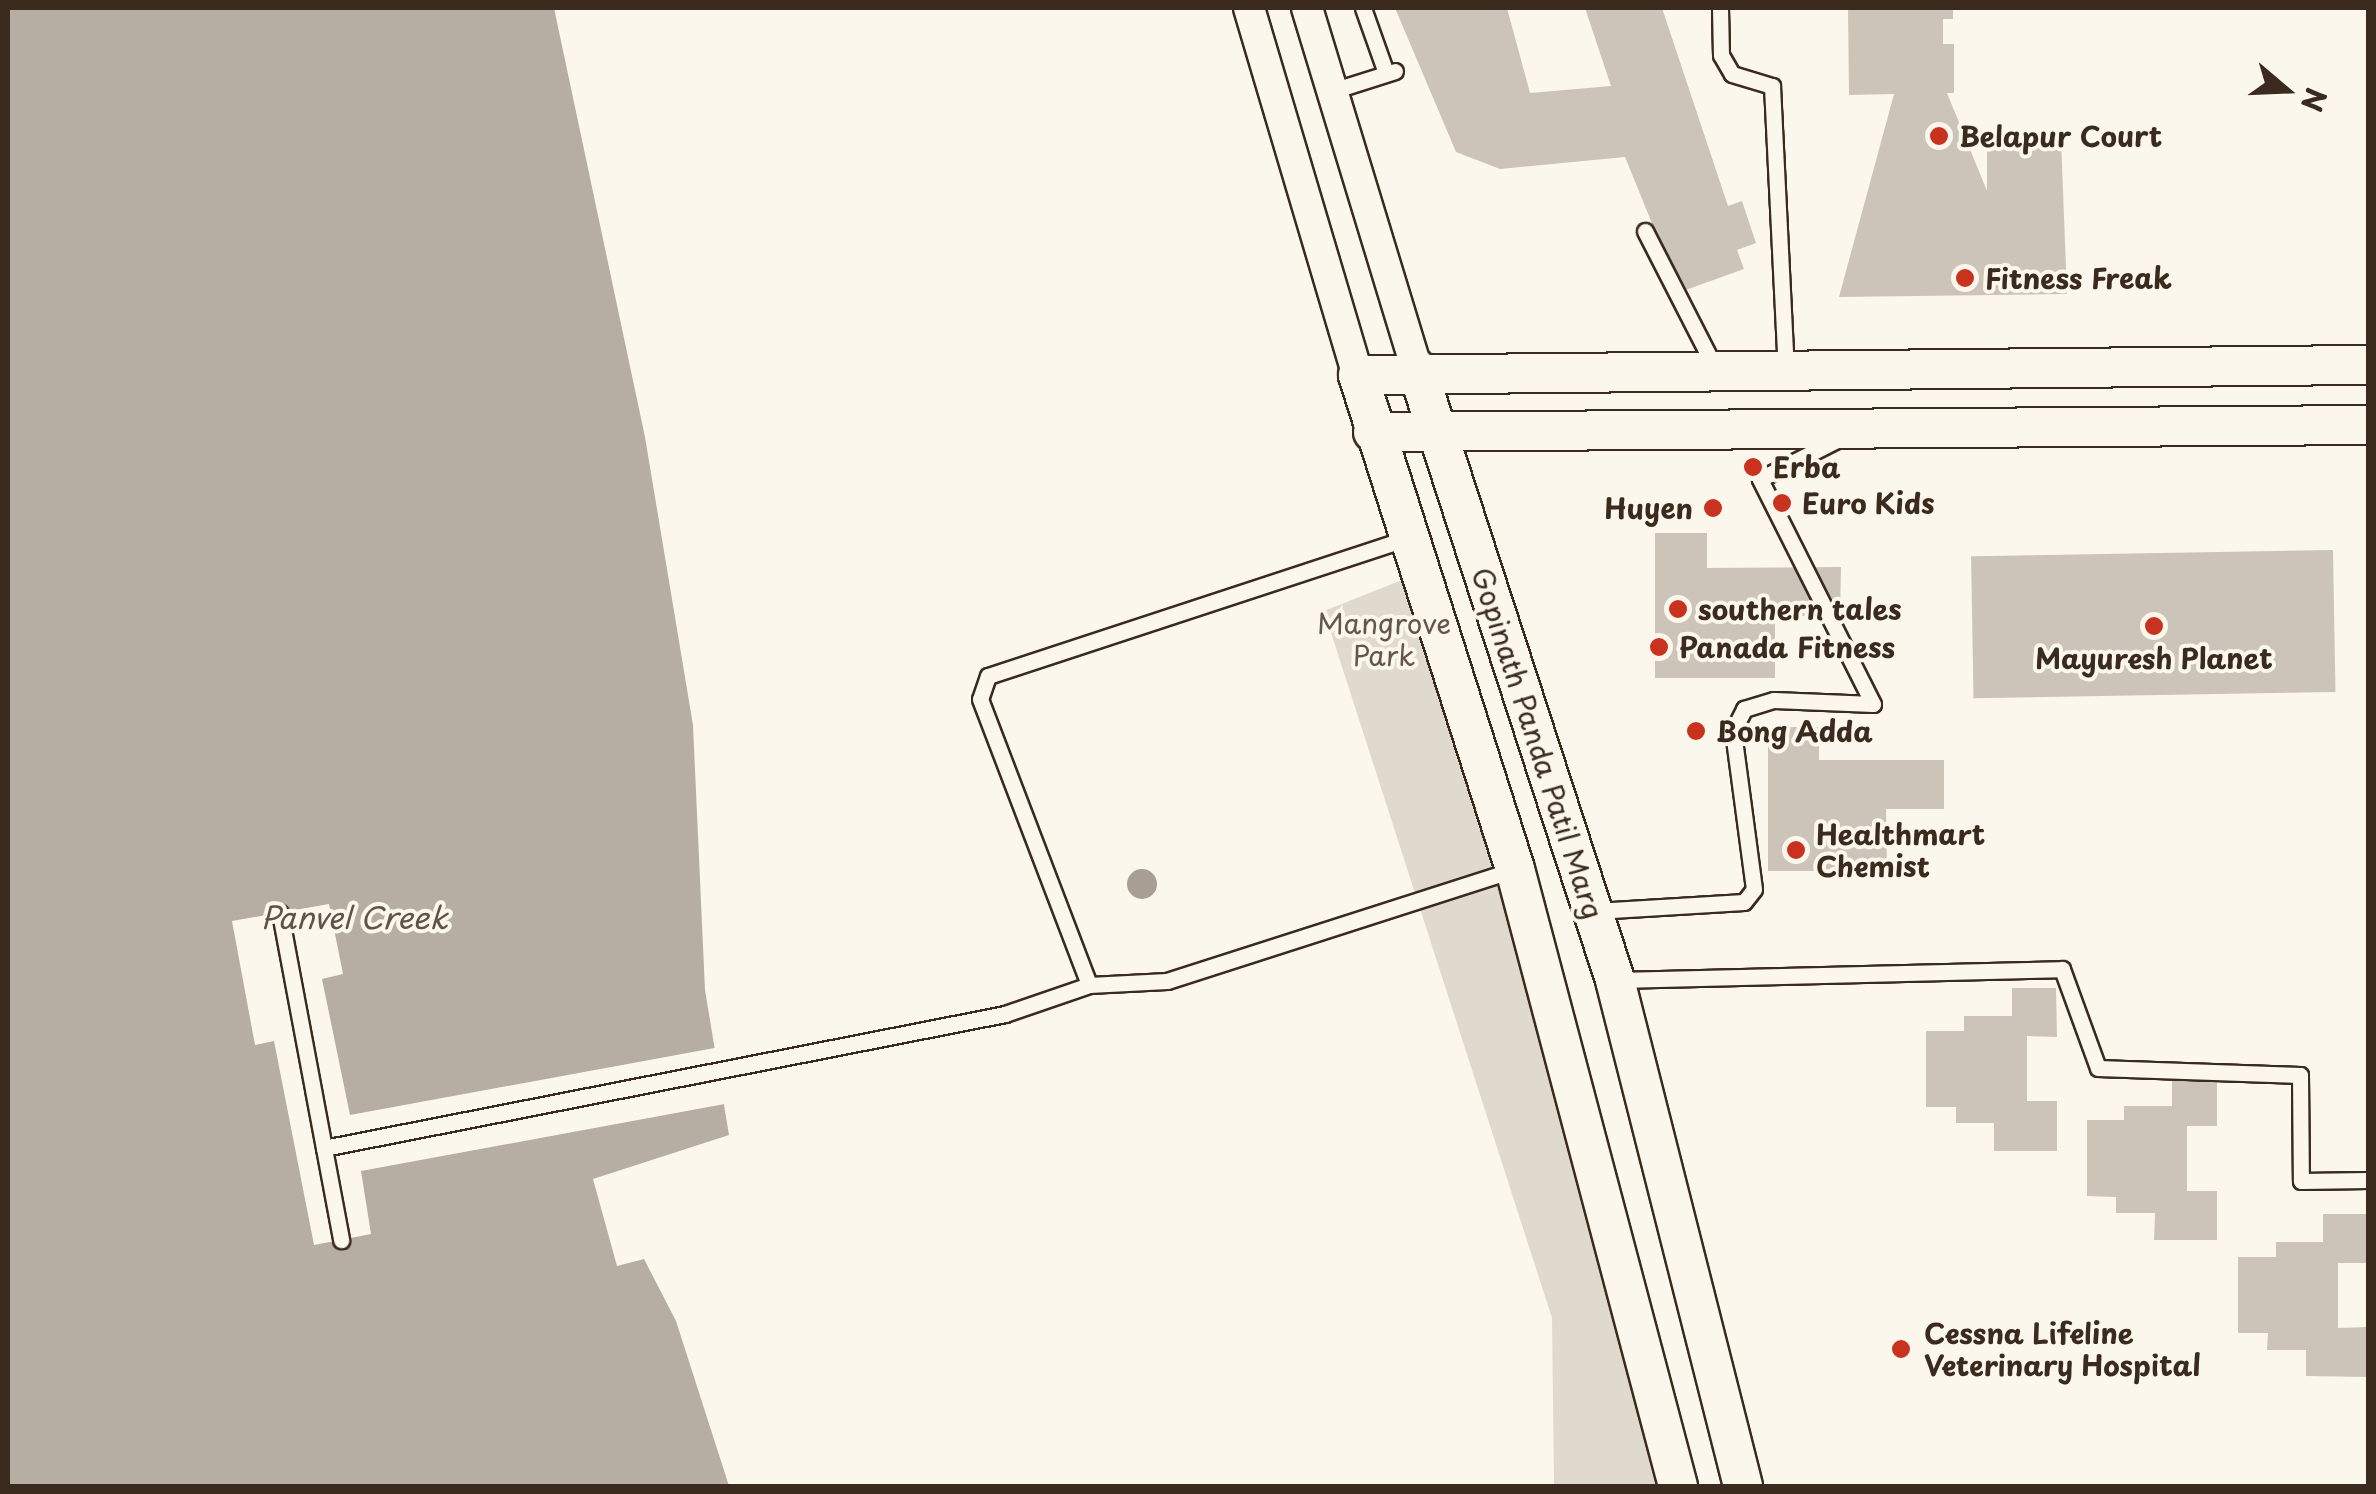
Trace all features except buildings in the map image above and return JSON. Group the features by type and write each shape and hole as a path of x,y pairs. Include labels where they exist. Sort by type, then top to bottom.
{"street":[{"path":"1250,8 1405,539 1516,869 1678,1486"},
{"name":"Gopinath Panda Patil Marg","path":"1307,8 1417,369 1614,980 1742,1486"},
{"path":"1358,375 1417,369 2368,365"},
{"path":"1373,432 2368,426"}],"lane":[{"path":"1332,90 1390,72 1363,8"},
{"path":"1720,8 1721,54 1732,74 1772,86 1786,369"},
{"path":"1645,232 1716,370"},
{"path":"1591,911 1744,902 1754,889 1733,732 1744,709 1774,700 1873,704 1760,480 1858,428"},
{"path":"1089,985 980,699 988,676 1405,539"},
{"path":"324,1148 777,1062 1005,1014 1089,985 1167,981 1516,869"},
{"path":"280,912 341,1240"},
{"path":"1614,980 2062,969 2098,1068 2300,1075 2301,1181 2368,1180"}],"green space":[{"name":"Mangrove Park","path":"1417,574 1663,1486 1554,1486 1552,1318 1324,611"}],"water":[{"name":"Panvel Creek","path":"8,8 554,8 645,437 693,725 705,990 729,1135 593,1179 617,1266 644,1259 676,1321 729,1486 8,1486"}],"pier":[{"path":"329,904 343,974 322,979 350,1115 720,1047 730,1103 361,1171 371,1234 314,1245 274,1041 255,1045 232,921"}],"place":[{"name":"Belapur Court","path":"1939,136"},
{"name":"Fitness Freak","path":"1965,278"},
{"name":"Erba","path":"1753,467"},
{"name":"Euro Kids","path":"1782,503"},
{"name":"Huyen","path":"1713,508"},
{"name":"southern tales","path":"1678,609"},
{"name":"Mayuresh Planet","path":"2154,626"},
{"name":"Panada Fitness","path":"1659,647"},
{"name":"Bong Adda","path":"1696,731"},
{"name":"Healthmart Chemist","path":"1796,850"},
{"name":"Cessna Lifeline Veterinary Hospital","path":"1901,1349"}]}
